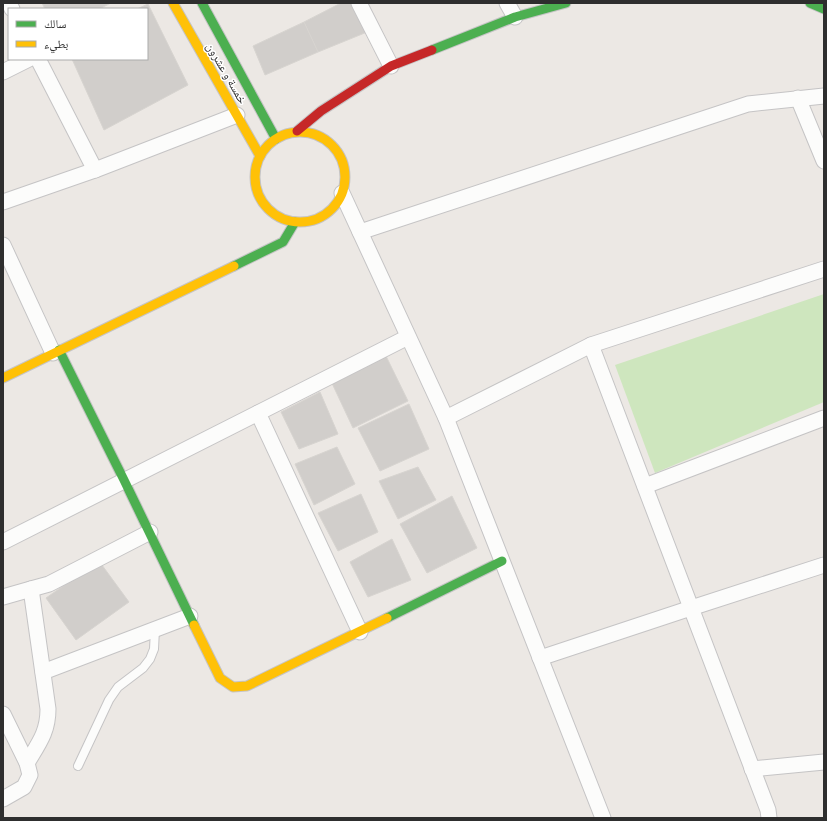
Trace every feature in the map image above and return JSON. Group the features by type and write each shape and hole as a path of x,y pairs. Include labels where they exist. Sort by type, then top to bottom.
{"street":[{"name":"خمسة و عشرون","path":"173,3 260,156"},
{"name":"خمسة و عشرون","path":"202,3 276,139"},
{"path":"359,3 391,66"},
{"path":"507,3 515,17"},
{"path":"297,131 321,111 391,66 515,17 566,3"},
{"path":"3,72 28,60"},
{"path":"39,60 95,170"},
{"path":"360,232 748,104 824,96"},
{"path":"798,98 824,161"},
{"path":"3,202 95,170 237,115"},
{"path":"297,131 312,133 326,139 336,149 343,163 345,178 342,193 334,206 323,216 310,221 295,222 281,218 268,210 260,198 255,184 255,170 260,156 269,143 282,135 297,131"},
{"path":"342,193 446,418 603,818"},
{"path":"3,378 283,242 295,222"},
{"path":"3,244 56,351 124,480 220,678 233,687 247,686 502,562"},
{"path":"446,418 591,345 824,269"},
{"path":"3,542 408,337"},
{"path":"591,345 768,810 769,818"},
{"path":"258,414 360,632"},
{"path":"645,486 824,418"},
{"path":"3,597 49,584 150,532"},
{"path":"540,658 824,565"},
{"path":"27,763 44,735 48,720 48,709 32,590"},
{"path":"43,672 190,616"},
{"path":"3,714 27,763 30,775 24,787 3,799"},
{"path":"752,769 824,762"}],"lane":[{"path":"78,766 109,700 118,687 143,668 150,659 154,649 155,629"}],"green space":[{"path":"824,294 824,402 655,473 615,365"}],"building":[{"path":"42,3 111,3 101,8 44,8"},
{"path":"341,3 358,3 372,30 318,52 304,22"},
{"path":"148,4 188,85 104,130 72,60 148,60 148,8 139,8"},
{"path":"304,22 318,52 265,75 253,46"},
{"path":"384,352 408,401 353,428 330,379"},
{"path":"320,392 338,434 299,449 281,412"},
{"path":"409,404 429,449 380,471 358,428"},
{"path":"337,447 355,484 314,505 295,464"},
{"path":"418,467 436,500 398,519 379,481"},
{"path":"361,494 378,532 338,551 318,513"},
{"path":"452,496 477,548 427,573 400,524"},
{"path":"392,539 411,580 368,597 350,562"},
{"path":"99,561 129,602 76,640 46,598"}],"traffic: fast":[{"path":"202,3 276,139"},
{"path":"432,50 515,17 566,3"},
{"path":"810,3 824,9"},
{"path":"234,266 283,242 295,222"},
{"path":"59,350 194,625"},
{"path":"387,618 502,561"}],"traffic: slow":[{"path":"173,3 260,156"},
{"path":"300,132 317,135 332,145 342,160 345,177 342,194 332,209 317,219 300,222 283,219 268,209 258,194 255,177 258,160 268,145 283,135 300,132"},
{"path":"3,378 234,266"},
{"path":"194,625 220,678 233,687 247,686 387,618"}],"traffic: jam":[{"path":"297,131 321,111 391,66 432,50"}]}
